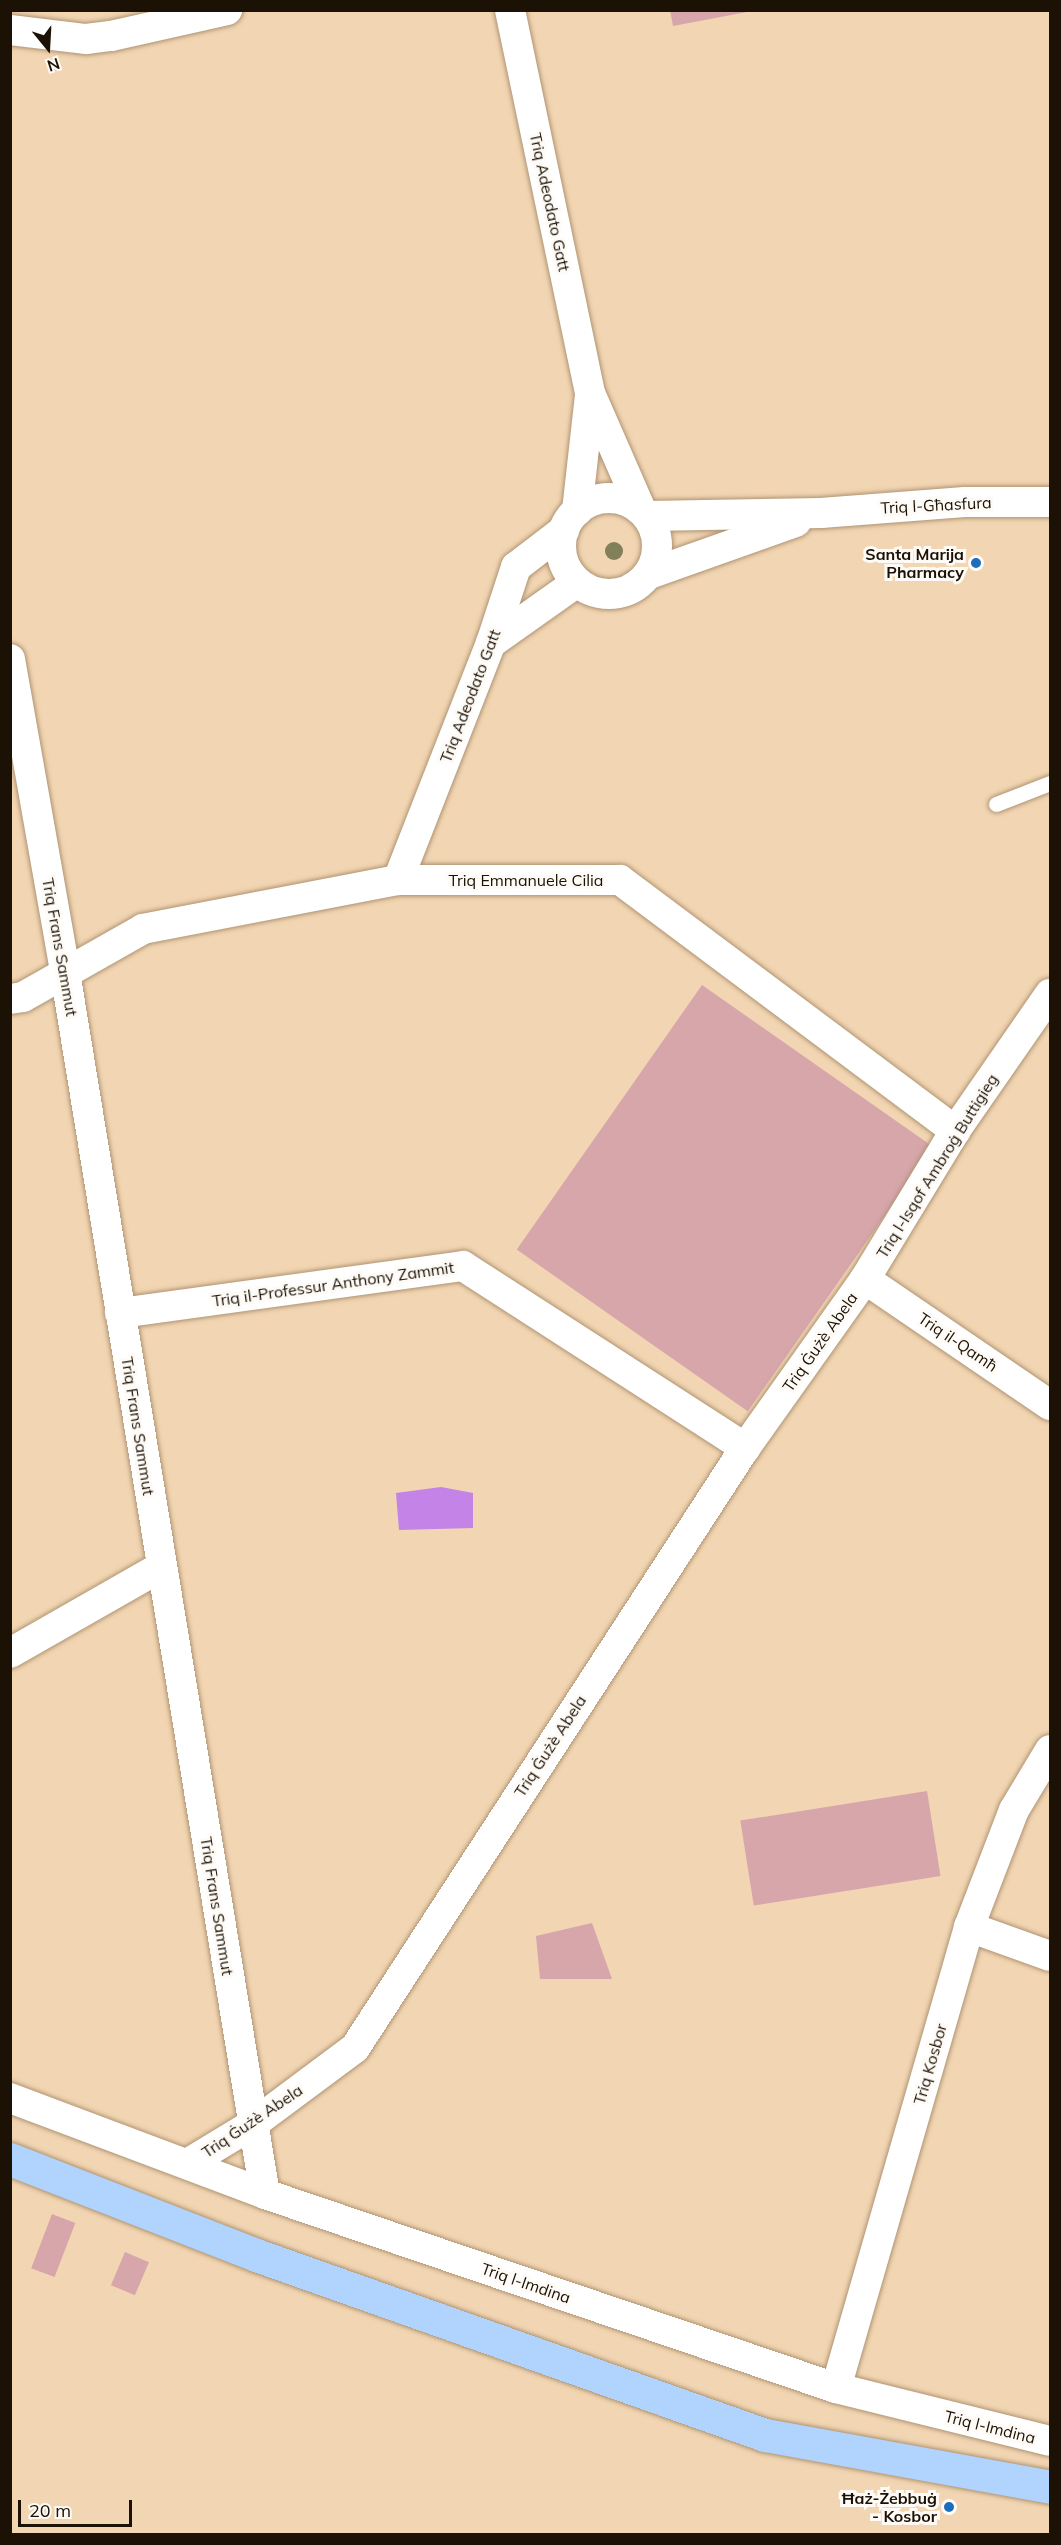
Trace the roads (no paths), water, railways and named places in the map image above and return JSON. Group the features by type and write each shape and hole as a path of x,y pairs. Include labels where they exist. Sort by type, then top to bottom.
{"highway":[{"path":"10,2159 256,2254 765,2435 1050,2487"}],"street":[{"path":"10,30 86,39 111,36 227,10"},
{"name":"Triq Adeodato Gatt","path":"510,10 590,393 656,536 657,549 649,574"},
{"name":"Triq Adeodato Gatt","path":"577,582 568,571 563,558 590,393"},
{"name":"Triq Adeodato Gatt","path":"398,880 491,643 516,567 588,503 615,498 644,513"},
{"name":"Triq l-Għasfura","path":"644,513 821,513 965,502 1050,502"},
{"name":"Triq l-Għasfura","path":"649,574 821,513"},
{"path":"491,643 577,582 591,590 607,594 623,592 637,585 649,574"},
{"name":"Triq Frans Sammut","path":"10,660 65,972 265,2194"},
{"name":"Triq Emmanuele Cilia","path":"10,999 23,997 143,929 398,880 620,880 955,1131"},
{"name":"Triq l-Isqof Ambroġ Buttigieg","path":"865,1279 955,1131 1050,994"},
{"name":"Triq il-Professur Anthony Zammit","path":"120,1313 463,1266 745,1448"},
{"name":"Triq il-Qamħ","path":"865,1279 1050,1405"},
{"name":"Triq Ġużè Abela","path":"187,2164 253,2124 355,2048 745,1448 865,1279"},
{"path":"10,1653 161,1568"},
{"name":"Triq Kosbor","path":"836,2388 961,1928 1014,1810 1050,1749"},
{"path":"961,1928 1050,1956"},
{"name":"Triq l-Imdina","path":"10,2098 265,2194 836,2388 1050,2441"}],"lane":[{"path":"996,804 1050,783"}],"place":[{"name":"Santa Marija Pharmacy","path":"976,563"},
{"name":"Ħaż-Żebbuġ - Kosbor","path":"949,2507"}]}
